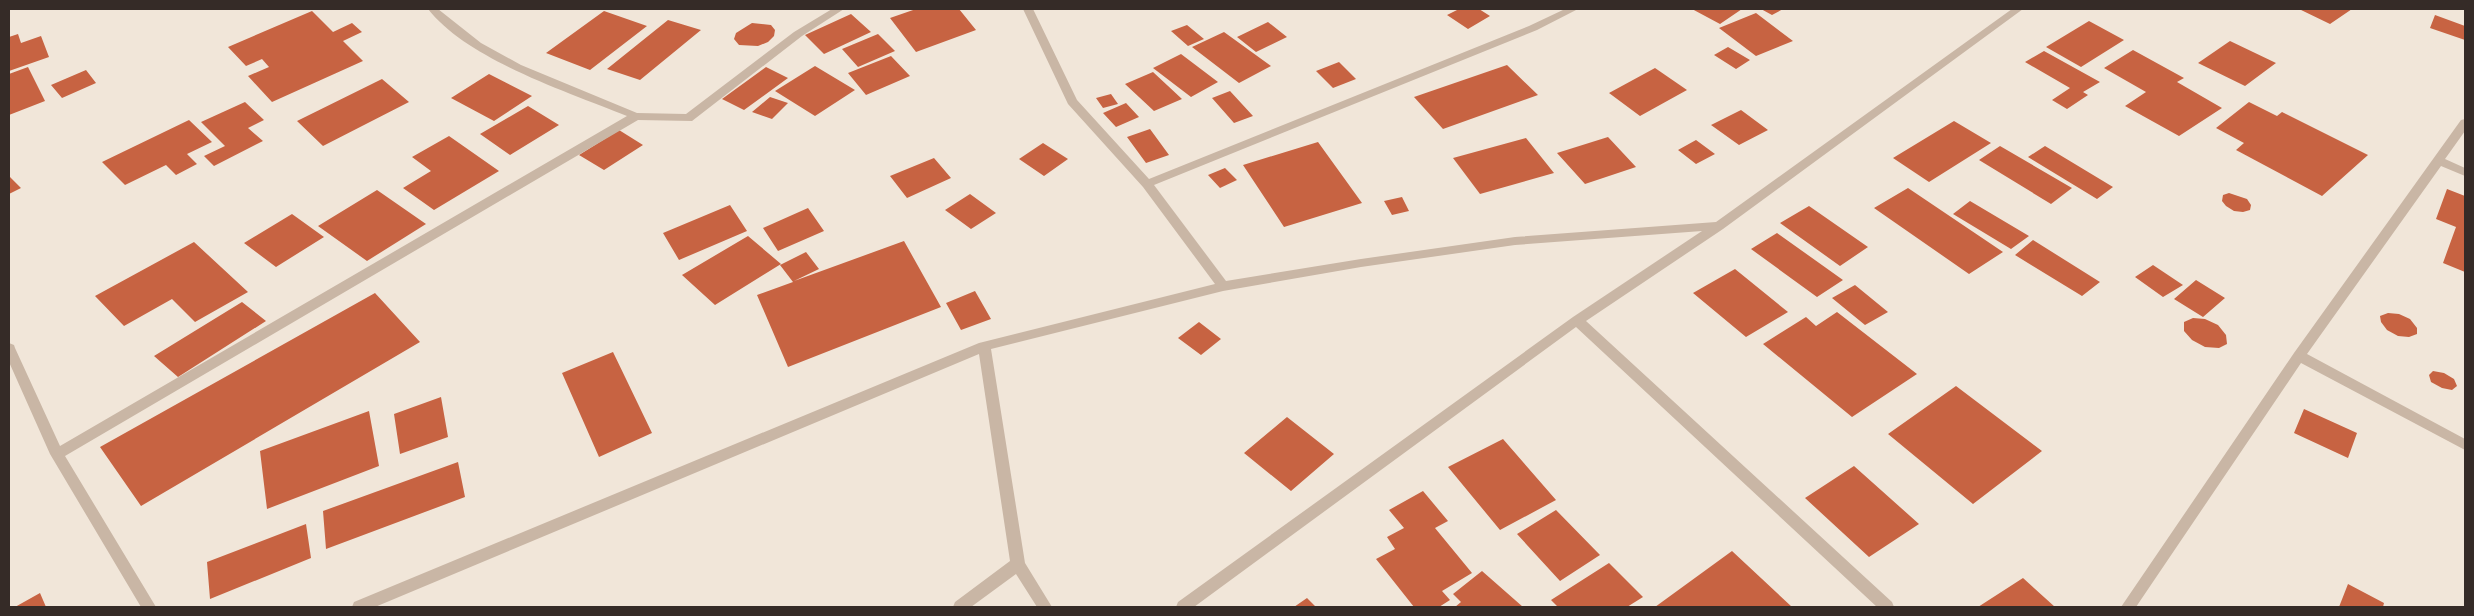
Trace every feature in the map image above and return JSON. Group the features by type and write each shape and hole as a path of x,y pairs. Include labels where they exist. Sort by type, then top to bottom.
{"street":[{"path":"433,9 443,19 478,45 517,67 636,116 688,118 798,34 839,9"},
{"path":"1028,9 1072,102 1147,184 1223,286"},
{"path":"1147,184 1533,28 1573,9"},
{"path":"1183,607 1577,320 1719,226 2018,9"},
{"path":"57,454 636,116"},
{"path":"2128,607 2300,356 2465,123"},
{"path":"2438,160 2465,172"},
{"path":"359,607 984,346 1223,286 1515,241 1719,226"},
{"path":"1577,320 1887,607"},
{"path":"984,346 1018,564 1045,607"},
{"path":"9,348 57,454 148,607"},
{"path":"2300,356 2465,444"},
{"path":"960,607 1018,564"}],"building":[{"path":"916,9 959,9 976,30 916,52 890,18"},
{"path":"1459,9 1479,9 1490,16 1468,29 1447,15"},
{"path":"1692,9 1742,9 1720,24"},
{"path":"1761,9 1783,9 1772,15"},
{"path":"2299,9 2352,9 2330,24"},
{"path":"312,11 333,32 352,23 362,32 343,41 363,61 272,102 248,76 269,67 262,59 246,66 228,47"},
{"path":"604,11 647,26 590,70 546,53"},
{"path":"1756,13 1793,41 1756,56 1719,28"},
{"path":"851,14 871,32 824,54 805,35"},
{"path":"2435,15 2465,26 2465,40 2430,28"},
{"path":"668,20 701,30 640,80 607,69"},
{"path":"2089,21 2124,40 2081,67 2046,47"},
{"path":"1268,22 1287,37 1256,52 1237,37"},
{"path":"752,23 771,25 775,30 774,36 768,42 758,46 739,45 734,39 736,33"},
{"path":"1187,25 1204,39 1188,46 1171,31"},
{"path":"1224,32 1271,66 1239,83 1192,47"},
{"path":"18,34 21,43 41,36 49,57 9,71 9,37"},
{"path":"878,34 895,51 858,67 842,49"},
{"path":"2230,41 2276,63 2245,86 2198,63"},
{"path":"1728,47 1750,60 1736,69 1714,55"},
{"path":"2133,50 2184,78 2177,82 2222,108 2179,136 2125,106 2146,92 2104,68"},
{"path":"2044,51 2100,82 2083,92 2088,95 2067,109 2052,100 2070,88 2025,62"},
{"path":"1181,54 1218,82 1191,97 1153,68"},
{"path":"891,56 910,76 866,95 848,73"},
{"path":"1339,62 1356,79 1333,88 1316,71"},
{"path":"1507,65 1538,95 1443,129 1414,97"},
{"path":"815,66 855,90 815,116 775,91"},
{"path":"28,67 45,101 9,115 9,74"},
{"path":"766,67 788,78 744,110 722,99"},
{"path":"1655,68 1687,90 1640,116 1609,93"},
{"path":"86,70 96,83 62,98 51,85"},
{"path":"1153,72 1182,99 1154,111 1125,84"},
{"path":"489,74 532,96 494,121 451,98"},
{"path":"382,79 409,102 323,146 297,121"},
{"path":"1230,91 1253,116 1234,123 1212,98"},
{"path":"1111,94 1118,104 1103,108 1096,98"},
{"path":"770,97 788,103 772,119 752,112"},
{"path":"245,102 264,120 248,128 263,141 214,166 204,156 225,146 201,122"},
{"path":"2249,102 2277,116 2282,112 2368,155 2322,196 2236,150 2244,143 2216,128"},
{"path":"1126,103 1139,117 1116,127 1103,113"},
{"path":"528,106 559,125 510,155 480,134"},
{"path":"1741,110 1768,130 1739,145 1711,125"},
{"path":"189,120 212,142 187,154 197,164 176,175 166,165 125,185 102,162"},
{"path":"1954,121 1991,143 1929,182 1893,158"},
{"path":"1150,129 1169,155 1146,163 1127,137"},
{"path":"619,130 643,145 604,170 579,155"},
{"path":"449,136 499,171 434,210 403,188 431,171 412,157"},
{"path":"1608,137 1636,167 1585,184 1557,153"},
{"path":"1526,138 1554,173 1480,194 1453,158"},
{"path":"1696,140 1715,154 1696,164 1678,150"},
{"path":"1318,142 1362,203 1284,227 1243,165"},
{"path":"1043,143 1068,159 1044,176 1019,159"},
{"path":"2000,146 2072,188 2051,204 1979,160"},
{"path":"2045,146 2113,187 2097,199 2028,157"},
{"path":"934,158 951,178 907,198 890,176"},
{"path":"1225,168 1237,180 1220,188 1208,175"},
{"path":"9,178 21,188 9,194"},
{"path":"1908,188 2003,252 1969,274 1874,208"},
{"path":"2447,189 2465,196 2465,272 2443,263 2456,227 2436,219"},
{"path":"377,190 426,224 367,261 318,226"},
{"path":"2229,193 2247,199 2251,205 2250,210 2243,212 2234,211 2226,206 2222,201 2223,195"},
{"path":"970,194 996,213 971,229 945,210"},
{"path":"1402,197 1409,211 1392,215 1384,201"},
{"path":"1970,201 2029,236 2011,249 1953,214"},
{"path":"730,205 747,231 679,260 663,233"},
{"path":"1809,206 1868,247 1840,266 1780,223"},
{"path":"808,208 824,231 778,251 763,228"},
{"path":"292,214 324,237 276,267 244,243"},
{"path":"1777,233 1843,280 1817,297 1751,249"},
{"path":"748,236 781,264 715,305 682,275"},
{"path":"2033,240 2100,282 2082,296 2015,255"},
{"path":"904,241 941,307 788,367 757,295 793,282 780,265 806,252 819,269 794,281"},
{"path":"194,242 248,292 195,322 172,299 124,326 95,296"},
{"path":"2153,265 2183,285 2163,297 2135,277"},
{"path":"1735,269 1788,312 1746,337 1693,293"},
{"path":"2196,280 2225,298 2203,317 2174,299"},
{"path":"1855,285 1888,312 1865,325 1832,298"},
{"path":"975,291 991,319 961,330 946,303"},
{"path":"375,293 420,342 141,506 100,447"},
{"path":"242,302 266,321 178,377 154,356"},
{"path":"1837,312 1917,374 1852,417 1763,344 1806,317 1816,326"},
{"path":"2388,313 2399,314 2410,319 2417,328 2417,334 2409,337 2398,336 2387,330 2381,322 2380,316"},
{"path":"2193,318 2205,319 2218,325 2226,335 2227,344 2219,348 2205,347 2192,340 2184,331 2184,322"},
{"path":"1199,322 1221,339 1201,355 1178,338"},
{"path":"613,352 652,433 599,457 562,373"},
{"path":"2433,371 2444,373 2454,379 2457,386 2452,390 2442,388 2431,382 2429,375"},
{"path":"1956,386 2042,451 1973,504 1888,434"},
{"path":"441,397 448,437 400,454 394,414"},
{"path":"2304,409 2357,433 2348,458 2294,433"},
{"path":"369,411 379,466 267,509 260,451"},
{"path":"1287,417 1334,454 1291,491 1244,453"},
{"path":"1503,439 1556,500 1500,530 1448,467"},
{"path":"458,462 465,497 326,549 323,511"},
{"path":"1854,466 1919,524 1869,557 1805,498"},
{"path":"1423,491 1448,521 1435,528 1472,573 1442,591 1450,600 1439,607 1414,607 1376,559 1395,549 1387,537 1404,528 1389,510"},
{"path":"1556,510 1600,555 1560,581 1517,534"},
{"path":"306,524 311,558 210,599 207,562"},
{"path":"1732,551 1792,607 1655,607"},
{"path":"1609,563 1643,597 1627,607 1558,607 1551,600"},
{"path":"1482,571 1523,607 1455,607 1461,602 1453,594"},
{"path":"2023,578 2055,607 1978,607"},
{"path":"2348,584 2384,603 2383,607 2339,607"},
{"path":"40,593 46,607 15,607"},
{"path":"1307,598 1316,607 1294,607"}]}
